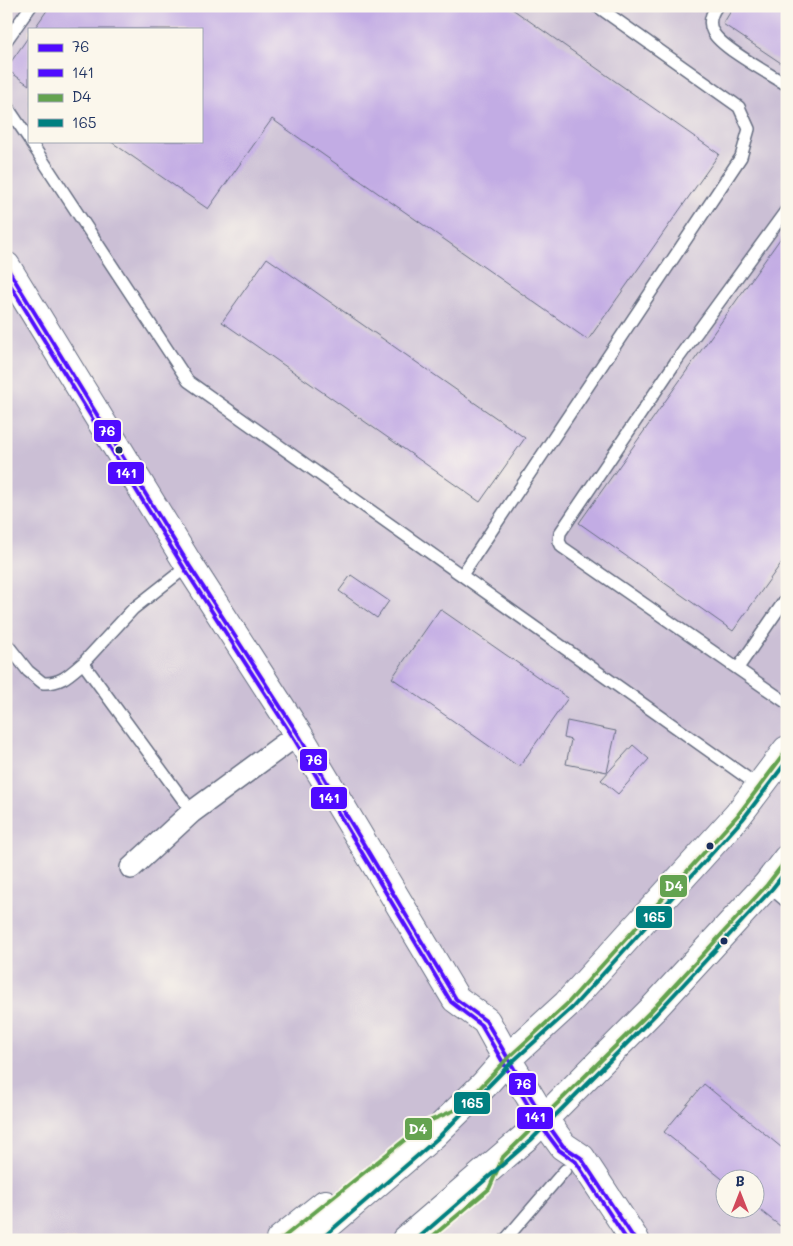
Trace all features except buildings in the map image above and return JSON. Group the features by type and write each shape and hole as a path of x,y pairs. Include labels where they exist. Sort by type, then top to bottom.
{"main road":[{"path":"6,266 189,565 298,734 456,1000 486,1021 507,1059 562,1146 581,1158 635,1240"},
{"path":"310,1240 434,1134 507,1059 567,1004 738,815 787,750"},
{"path":"406,1240 503,1158 640,1022 777,894 787,860"},
{"path":"280,1240 427,1122 462,1107"},
{"path":"428,1240 489,1189 503,1158"}],"street":[{"path":"131,868 192,812 298,734"}],"lane":[{"path":"6,41 31,6"},
{"path":"462,575 741,156 749,129 739,107 597,6"},
{"path":"717,6 710,24 713,33 724,45 787,85"},
{"path":"6,105 28,137"},
{"path":"31,142 188,381 760,788"},
{"path":"787,209 677,360 560,532 559,541 562,547 787,703"},
{"path":"6,643 28,671 43,683 64,679 83,663 133,609 189,565"},
{"path":"738,668 787,597"},
{"path":"83,663 192,812"},
{"path":"505,1240 565,1170"}],"shaded area":[{"path":"6,6 787,6 787,1240 6,1240"}],"transit line":[{"name":"76","path":"6,266 189,565 298,734 456,999 486,1021 543,1118 563,1146 581,1158 635,1240"},
{"name":"141","path":"6,278 184,568 293,737 451,1002 481,1025 538,1122 559,1150 576,1162 627,1240"},
{"name":"D4","path":"280,1240 427,1122 462,1107 507,1059 567,1004 738,815 787,750"},
{"name":"165","path":"320,1240 438,1138 511,1063 572,1008 743,819 787,761"},
{"name":"D4","path":"428,1240 489,1189 503,1157 652,1010 767,885 787,859"},
{"name":"165","path":"416,1240 531,1140 656,1014 772,889 787,870"}]}
